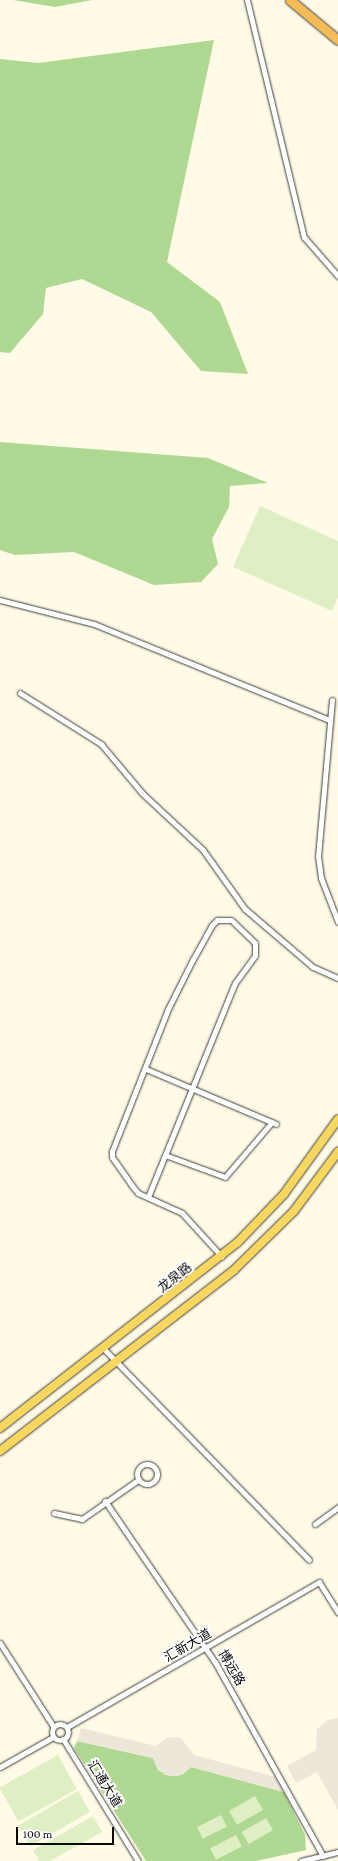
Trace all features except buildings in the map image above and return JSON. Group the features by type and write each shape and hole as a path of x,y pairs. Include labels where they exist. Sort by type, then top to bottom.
{"highway":[{"path":"290,0 338,40"},
{"path":"323,27 338,47"}],"main road":[{"name":"龙泉路","path":"0,1428 222,1257 284,1194 338,1119"},
{"path":"0,1451 117,1364 249,1257 294,1211 338,1152"}],"street":[{"path":"247,0 304,236 338,276"},
{"path":"0,600 94,624 329,720"},
{"path":"20,693 101,744 143,794 203,850 245,909 313,967 338,978"},
{"path":"332,700 329,720 318,856 321,878 338,922"},
{"path":"148,1197 235,983 255,955 255,943 231,920 217,920 212,925 168,1009 112,1157 133,1187 148,1197 188,1218 222,1257"},
{"path":"146,1069 274,1123 225,1177 165,1156"},
{"path":"104,1349 309,1560"},
{"path":"150,1465 156,1469 152,1483 145,1484 138,1480 137,1472 141,1466 150,1465"},
{"path":"54,1513 77,1520 138,1480"},
{"name":"博远路","path":"105,1501 207,1648 323,1856"},
{"path":"316,1524 338,1507"},
{"name":"汇新大道","path":"67,1727 207,1648 319,1582 338,1613"},
{"path":"0,1643 53,1726 53,1737"},
{"path":"0,1767 53,1737 63,1739 68,1735 67,1727 59,1723 53,1726"},
{"name":"汇通大道","path":"63,1739 138,1861"},
{"path":"301,1861 338,1852"}],"green space":[{"path":"13,0 92,0 55,7"},
{"path":"214,40 167,262 220,302 248,374 201,371 151,312 82,279 46,288 43,314 10,353 0,352 0,59 38,63"},
{"path":"0,442 208,458 268,483 230,486 229,507 212,539 218,564 201,582 154,585 74,552 15,555 0,550"},
{"path":"260,506 338,541 338,597 332,611 233,567"},
{"path":"77,1741 153,1758 158,1770 170,1776 183,1774 191,1767 284,1792 305,1835 306,1850 256,1861 146,1861 74,1748"},
{"path":"58,1755 77,1789 18,1822 0,1787"},
{"path":"78,1791 90,1812 30,1846 18,1826"},
{"path":"255,1796 263,1810 237,1825 229,1811"},
{"path":"221,1815 227,1827 203,1839 197,1827"},
{"path":"93,1816 102,1832 50,1861 39,1861 33,1850"},
{"path":"266,1818 273,1830 249,1844 242,1832"},
{"path":"236,1835 242,1847 216,1860 210,1848"}],"shaded area":[{"path":"338,1718 338,1810 317,1772 296,1783 287,1766 316,1750 317,1729 328,1720"},
{"path":"81,1728 156,1746 168,1737 181,1738 194,1755 275,1777 284,1792 191,1767 179,1776 165,1775 156,1766 153,1758 77,1741"}]}
